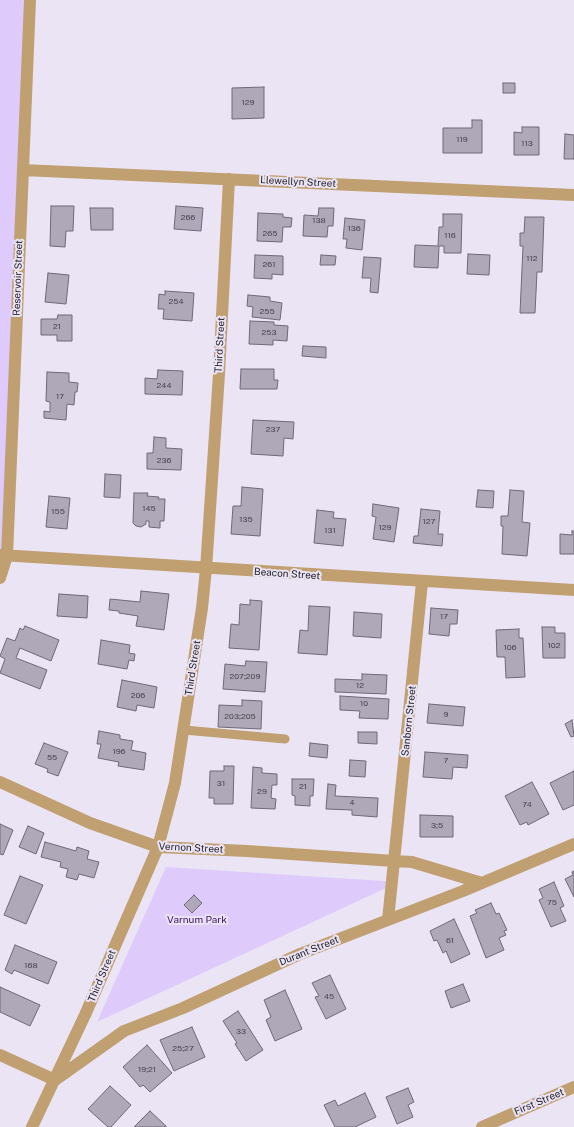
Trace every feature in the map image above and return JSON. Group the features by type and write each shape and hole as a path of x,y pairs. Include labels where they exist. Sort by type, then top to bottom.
{"street":[{"name":"Reservoir Street","path":"0,578 3,556 30,0"},
{"name":"Llewellyn Street","path":"22,170 574,195"},
{"name":"Third Street","path":"32,1127 85,1015 158,847 170,806 184,730 202,608 206,569 219,374 229,179"},
{"name":"Beacon Street","path":"3,556 574,590"},
{"name":"Sanborn Street","path":"394,860 422,582"},
{"name":"Vernon Street","path":"0,782 90,823 158,847 254,851 412,862 482,883"},
{"name":"Durant Street","path":"55,1080 124,1031 183,1008 300,954 482,883 574,844"},
{"path":"388,920 394,860"},
{"path":"0,1055 55,1080"},
{"name":"First Street","path":"482,1127 574,1087"}],"lane":[{"path":"184,730 285,739"}],"green space":[{"path":"0,0 30,0 7,556 0,555"},
{"name":"Varnum Park","path":"166,867 399,882 97,1022"}],"building":[{"path":"503,83 515,83 515,93 503,93"},
{"path":"264,87 264,118 232,119 232,88"},
{"path":"472,120 482,120 482,153 443,153 443,128 472,128"},
{"path":"522,127 539,127 539,155 514,155 514,132 522,133"},
{"path":"565,134 574,135 574,159 564,159"},
{"path":"51,206 74,206 73,231 66,231 65,247 50,246"},
{"path":"176,206 203,208 201,231 174,229"},
{"path":"90,208 113,208 113,230 91,230"},
{"path":"319,208 334,208 333,226 328,226 327,237 303,236 304,215 318,216"},
{"path":"258,213 283,214 283,217 292,218 291,227 283,227 282,242 257,241"},
{"path":"443,214 462,214 461,253 444,253 444,246 439,246 438,268 414,267 415,245 438,246 439,227 443,227"},
{"path":"525,217 544,217 542,272 537,272 535,313 520,313 523,246 520,246 520,233 524,233"},
{"path":"345,218 365,220 362,250 346,248 347,239 343,239"},
{"path":"468,254 490,255 489,275 467,274"},
{"path":"255,255 283,256 283,275 272,274 272,279 254,278"},
{"path":"321,255 336,256 335,265 320,265"},
{"path":"364,257 381,258 378,293 370,292 371,278 362,278"},
{"path":"48,273 69,275 66,304 45,302"},
{"path":"165,291 194,293 192,321 163,319 164,309 158,309 159,294 165,295"},
{"path":"248,295 270,297 270,301 282,303 280,320 252,317 253,307 247,306"},
{"path":"58,315 72,315 72,341 57,341 57,335 41,335 41,319 57,319"},
{"path":"250,321 274,322 274,325 288,326 287,341 273,340 273,345 249,344"},
{"path":"303,346 326,347 326,358 302,356"},
{"path":"241,369 274,369 274,380 278,380 277,389 240,389"},
{"path":"158,370 183,371 182,395 145,394 145,378 157,379"},
{"path":"47,372 69,373 69,382 78,383 77,392 75,392 74,405 67,404 66,420 44,418 44,411 50,412 50,402 46,401"},
{"path":"253,420 294,422 293,439 284,438 283,456 251,454"},
{"path":"154,437 166,438 166,448 182,449 181,470 147,469 147,453 153,453"},
{"path":"105,474 121,475 120,498 104,497"},
{"path":"242,487 263,489 260,536 231,534 233,506 241,506"},
{"path":"478,490 494,491 493,508 476,507"},
{"path":"510,490 524,491 522,522 530,523 527,556 502,554 503,526 501,526 501,516 508,516"},
{"path":"134,493 148,493 147,496 165,499 164,521 160,521 160,528 149,527 149,521 146,521 146,524 141,527 136,526 133,523"},
{"path":"49,496 70,498 67,529 46,527"},
{"path":"373,504 399,508 394,542 373,539 376,517 372,516"},
{"path":"421,509 440,511 438,534 443,534 442,546 413,543 414,536 418,536"},
{"path":"317,510 334,512 333,518 346,519 343,546 314,543"},
{"path":"572,531 574,531 574,554 560,554 560,534 572,535"},
{"path":"141,591 169,594 164,630 136,626 138,616 109,610 110,599 140,602"},
{"path":"59,594 88,596 87,618 57,616"},
{"path":"250,600 262,601 259,650 229,648 231,624 239,625 240,604 250,605"},
{"path":"309,606 330,607 327,655 298,653 300,630 308,631"},
{"path":"431,608 458,610 457,624 450,624 449,636 429,634"},
{"path":"354,612 382,614 381,638 353,636"},
{"path":"25,626 59,640 51,661 20,648 16,658 47,670 40,689 0,673 5,659 0,656 7,638 15,641 20,628 23,630"},
{"path":"542,627 555,627 555,633 565,633 565,658 543,658"},
{"path":"519,629 519,638 523,638 525,677 506,678 505,657 497,657 496,630"},
{"path":"101,640 130,645 129,653 135,654 134,661 129,660 127,669 98,664"},
{"path":"246,661 267,662 265,692 223,689 225,664 245,666"},
{"path":"362,674 387,675 386,694 335,692 335,679 362,680"},
{"path":"122,680 157,687 154,708 137,705 136,711 117,707"},
{"path":"340,696 389,699 388,719 359,718 360,711 340,710"},
{"path":"242,700 262,701 261,729 218,727 219,705 242,706"},
{"path":"429,704 465,707 463,726 427,723"},
{"path":"572,720 574,736 571,737 565,724"},
{"path":"99,731 120,735 120,739 133,741 131,750 146,753 144,770 118,766 119,762 98,758 101,744 97,744"},
{"path":"358,732 377,732 377,744 358,743"},
{"path":"44,743 68,752 58,776 47,772 48,769 35,764"},
{"path":"310,743 328,745 327,758 309,756"},
{"path":"425,752 468,755 467,768 453,767 452,779 423,777"},
{"path":"350,760 366,761 365,777 349,776"},
{"path":"224,766 234,766 233,804 214,804 214,798 209,798 210,771 224,771"},
{"path":"253,767 262,768 262,773 277,774 277,785 272,785 271,798 276,799 275,809 251,808"},
{"path":"574,771 574,805 563,810 550,783"},
{"path":"292,779 314,779 313,796 310,796 310,806 295,805 295,796 292,795"},
{"path":"532,782 549,814 528,825 527,822 520,825 505,796"},
{"path":"328,784 336,785 335,796 378,798 377,817 352,815 352,810 326,809"},
{"path":"420,815 453,816 453,837 420,837"},
{"path":"0,824 13,830 3,855 0,854"},
{"path":"28,826 44,833 36,854 19,847"},
{"path":"45,842 76,851 77,847 89,851 87,859 99,862 94,878 79,874 77,880 66,877 68,869 60,867 61,862 41,857"},
{"path":"574,871 574,897 565,879 573,875 572,872"},
{"path":"20,876 43,885 26,924 4,915"},
{"path":"554,882 564,906 560,908 566,921 551,927 539,900 543,898 539,889"},
{"path":"194,895 202,903 192,913 184,905"},
{"path":"491,903 496,914 499,913 507,930 504,931 506,935 499,938 504,950 486,958 470,916 477,913 475,910"},
{"path":"454,919 470,954 451,963 446,951 443,953 437,940 434,941 430,931"},
{"path":"15,945 57,962 48,984 14,970 12,974 5,970"},
{"path":"330,975 346,1009 326,1019 315,997 319,996 312,983"},
{"path":"463,984 470,1001 451,1008 445,991"},
{"path":"0,987 40,1005 30,1026 0,1012"},
{"path":"285,990 302,1029 275,1041 266,1020 271,1017 264,1000"},
{"path":"238,1011 263,1050 246,1061 223,1021"},
{"path":"192,1027 205,1057 174,1071 160,1040"},
{"path":"147,1045 172,1073 150,1092 143,1085 140,1087 123,1067"},
{"path":"110,1086 131,1105 111,1127 108,1127 88,1109"},
{"path":"408,1088 414,1102 408,1105 413,1117 397,1124 386,1097"},
{"path":"365,1093 376,1117 355,1127 335,1127 324,1105 335,1100 338,1106"},
{"path":"150,1111 166,1127 134,1127"}]}
